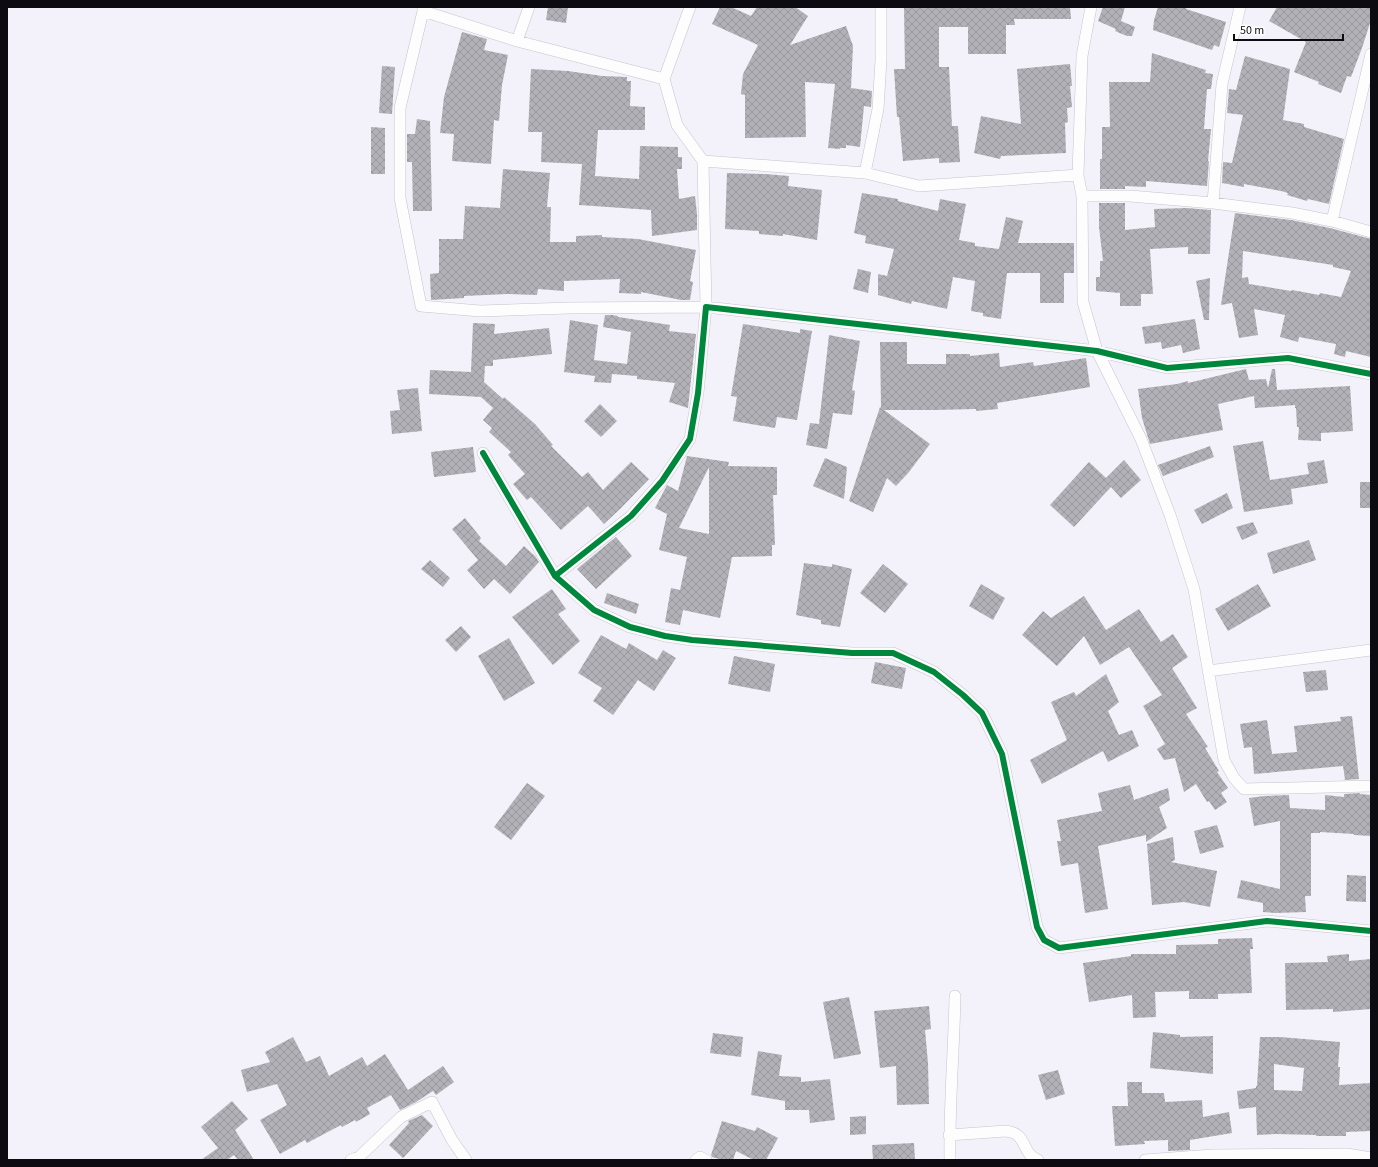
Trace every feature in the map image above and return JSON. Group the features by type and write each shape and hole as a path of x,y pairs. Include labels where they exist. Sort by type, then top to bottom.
{"street":[{"path":"517,41 529,7"},
{"path":"555,576 631,516 662,481 690,440 698,393 706,307 703,161 677,125 664,79 690,7"},
{"path":"865,173 878,109 881,60 881,7"},
{"path":"1091,7 1082,56 1078,175 1082,196 1083,302 1097,351 1141,439 1170,515 1194,589 1224,760 1234,778 1244,789 1371,786"},
{"path":"1213,203 1222,84 1240,7"},
{"path":"664,79 517,41 423,9 400,108 400,198 421,306 480,311 569,308 706,307 1097,351 1167,368 1288,358 1371,374"},
{"path":"1332,221 1371,54"},
{"path":"703,161 865,173 919,186 1078,175"},
{"path":"1082,196 1130,196 1213,203 1292,213 1332,221 1371,232"},
{"path":"482,453 555,576 594,610 630,628 665,636 692,640 852,653 893,653 934,672 963,695 982,713 1002,754 1037,927 1044,940 1059,948 1267,921 1371,931"},
{"path":"1208,671 1371,650"},
{"path":"950,1160 949,1135 955,1041 955,996"},
{"path":"357,1159 401,1117 432,1102 452,1140 466,1160"},
{"path":"949,1135 1015,1132 1020,1136 1033,1158 1038,1160"},
{"path":"1145,1160 1220,1155 1347,1154 1371,1158"},
{"path":"696,1160 700,1157 706,1160"}],"building":[{"path":"548,7 568,7 566,23 546,20"},
{"path":"720,7 731,7 751,16 757,7 795,7 808,16 790,45 846,26 853,46 851,88 872,91 871,107 864,106 860,147 846,145 846,148 840,149 828,148 835,84 805,82 806,137 745,138 745,95 741,94 743,74 758,45 712,24"},
{"path":"904,7 1070,7 1071,19 1014,19 1015,25 1006,25 1006,54 968,54 968,27 939,27 939,67 949,67 952,126 958,126 960,162 939,163 939,158 903,161 899,117 897,117 894,69 905,69"},
{"path":"1103,7 1125,7 1121,21 1135,27 1132,36 1127,36 1115,31 1116,29 1098,21"},
{"path":"1158,7 1187,7 1186,9 1226,22 1219,47 1214,45 1212,50 1153,30"},
{"path":"1277,7 1371,7 1371,20 1362,48 1351,77 1347,76 1341,93 1294,72 1306,42 1269,21"},
{"path":"462,32 487,39 484,50 508,55 502,85 499,121 494,120 491,164 452,161 454,134 440,133 444,97"},
{"path":"1152,53 1206,70 1205,73 1213,74 1211,89 1207,89 1204,129 1211,129 1207,186 1146,181 1146,187 1125,186 1125,189 1100,189 1102,127 1110,127 1109,82 1150,82"},
{"path":"1245,56 1290,69 1283,120 1304,124 1304,127 1344,139 1329,204 1308,199 1307,201 1287,195 1288,193 1281,191 1244,184 1244,187 1222,183 1223,162 1232,163 1243,115 1227,113 1229,89 1236,90"},
{"path":"1070,64 1072,107 1067,108 1068,122 1065,123 1066,153 1001,156 1000,159 974,153 981,116 1021,124 1017,69"},
{"path":"382,66 395,67 392,114 379,113"},
{"path":"531,69 627,77 627,81 631,81 630,106 645,107 645,130 598,130 595,176 639,179 640,146 678,147 678,157 682,157 682,169 677,169 679,199 695,196 697,230 652,236 651,210 579,205 582,164 541,162 542,132 528,132"},
{"path":"417,119 430,121 432,211 413,211 412,162 407,162 407,134 415,134"},
{"path":"371,127 385,128 385,174 371,174"},
{"path":"503,169 550,173 547,207 551,207 550,242 576,242 576,236 602,235 602,237 638,239 696,250 690,281 693,282 690,300 681,300 641,292 641,294 619,293 620,279 564,281 564,291 538,289 537,295 507,294 464,296 464,298 431,300 430,274 439,273 439,239 463,239 465,206 500,208"},
{"path":"727,173 789,176 788,186 822,190 817,240 783,234 783,236 759,234 759,231 725,229"},
{"path":"862,193 898,199 898,201 938,211 940,199 966,204 959,240 975,243 975,246 999,249 1006,217 1023,221 1018,243 1074,243 1074,273 1064,273 1064,303 1040,303 1040,273 1007,273 1001,319 983,316 983,313 971,311 975,281 953,277 947,309 912,301 911,304 878,295 878,274 887,276 894,249 865,243 866,236 854,233"},
{"path":"1099,203 1125,203 1125,230 1155,227 1154,209 1187,208 1211,210 1210,254 1188,254 1188,247 1150,249 1153,294 1141,294 1141,306 1120,306 1120,293 1096,291 1096,277 1100,277 1100,261 1103,261 1099,227"},
{"path":"1235,213 1291,220 1330,228 1371,239 1371,357 1346,351 1345,357 1334,354 1336,344 1299,337 1298,342 1280,337 1285,315 1254,309 1258,335 1239,338 1232,303 1221,305","holes":["1243,251 1333,265 1333,267 1351,271 1341,297 1249,284 1248,277 1242,278"]},
{"path":"858,269 871,272 868,293 853,289"},
{"path":"1210,278 1209,320 1204,320 1196,281"},
{"path":"605,315 670,325 669,331 696,334 688,408 669,402 675,383 637,379 637,376 612,374 611,383 594,382 595,376 564,372 570,320 598,325 594,360 627,364 631,332 603,327"},
{"path":"1195,319 1200,349 1183,353 1181,345 1162,349 1161,342 1145,344 1142,327"},
{"path":"473,323 495,324 494,334 549,328 552,354 493,360 493,366 485,366 484,382 535,424 553,445 551,446 582,477 588,472 603,490 631,462 649,479 604,524 588,506 561,530 531,497 527,500 513,484 525,474 508,455 511,452 489,432 492,428 483,420 493,408 481,397 429,394 430,370 471,372"},
{"path":"743,324 800,333 800,329 812,331 797,420 777,417 775,428 733,421 737,397 731,396"},
{"path":"829,335 860,341 852,390 855,391 852,415 833,413 827,449 806,445 810,423 819,424"},
{"path":"880,342 907,342 907,364 946,364 946,354 970,354 970,356 999,353 1000,367 1033,362 1034,366 1086,358 1090,387 997,403 998,409 976,411 976,409 884,410 930,444 909,472 896,486 887,478 873,512 849,501 880,407 881,408"},
{"path":"1246,369 1249,380 1266,379 1268,388 1272,369 1275,369 1277,390 1350,386 1353,431 1321,433 1321,441 1298,440 1299,427 1297,427 1295,405 1255,408 1254,396 1218,404 1223,430 1150,444 1142,418 1138,389 1177,384 1188,381 1188,383"},
{"path":"418,388 422,431 392,434 390,411 400,410 397,390"},
{"path":"600,404 617,421 601,437 584,421"},
{"path":"1263,441 1270,480 1309,474 1307,463 1324,460 1328,483 1291,489 1293,504 1244,512 1233,446"},
{"path":"1210,446 1214,457 1163,476 1158,465"},
{"path":"473,447 476,472 434,477 431,452"},
{"path":"687,456 729,462 728,466 777,467 777,495 773,495 775,545 772,545 772,556 732,557 720,618 683,610 680,625 665,622 671,588 680,590 687,557 659,550 667,514 655,508 667,485 678,491","holes":["709,467 709,534 679,528"]},
{"path":"825,458 847,467 844,499 813,486"},
{"path":"1124,460 1141,480 1121,498 1111,487 1074,527 1050,505 1089,462 1106,478"},
{"path":"1360,482 1371,482 1371,508 1360,508"},
{"path":"1227,493 1233,508 1202,524 1194,510"},
{"path":"465,518 481,538 479,541 506,566 524,546 539,562 510,594 494,579 484,589 467,570 478,560 452,529"},
{"path":"1253,522 1258,533 1242,540 1236,527"},
{"path":"616,537 632,556 596,589 577,569"},
{"path":"1309,540 1316,560 1273,574 1267,553"},
{"path":"430,560 450,578 443,587 421,569"},
{"path":"804,563 832,567 832,564 852,569 840,627 821,624 821,620 796,615"},
{"path":"883,564 908,584 885,613 860,593"},
{"path":"981,584 1005,598 993,620 969,606"},
{"path":"1258,584 1271,606 1228,631 1215,609"},
{"path":"552,589 566,609 558,614 580,641 553,665 512,617"},
{"path":"607,593 639,604 636,614 604,603"},
{"path":"1084,596 1106,630 1139,609 1161,642 1173,634 1188,657 1172,668 1197,708 1186,714 1208,747 1205,748 1219,771 1217,772 1228,788 1221,793 1227,802 1215,810 1209,801 1207,802 1196,784 1184,792 1175,758 1164,760 1157,749 1165,744 1143,706 1162,695 1129,647 1100,665 1084,636 1057,666 1022,635 1043,611 1051,618"},
{"path":"461,626 471,637 456,652 445,640"},
{"path":"601,635 626,649 629,643 657,660 663,650 676,658 654,691 638,680 613,715 593,701 602,688 578,673"},
{"path":"509,638 535,683 504,701 478,656"},
{"path":"734,656 775,664 770,692 728,684"},
{"path":"875,662 906,668 902,689 871,683"},
{"path":"1326,670 1328,690 1306,692 1303,672"},
{"path":"1106,674 1119,702 1108,711 1119,735 1132,730 1139,746 1108,762 1103,751 1042,784 1030,760 1067,740 1051,702 1074,692 1076,696"},
{"path":"1352,716 1359,779 1344,780 1343,766 1254,774 1252,747 1244,748 1240,724 1267,720 1272,754 1297,752 1294,726 1341,721 1340,717"},
{"path":"527,783 545,796 511,840 494,827"},
{"path":"1130,785 1134,800 1168,788 1170,800 1159,807 1167,828 1146,842 1146,835 1098,846 1108,909 1085,913 1078,863 1061,866 1057,841 1061,841 1057,820 1102,811 1098,793"},
{"path":"1360,793 1371,795 1371,836 1320,832 1311,833 1311,896 1305,896 1306,912 1263,912 1263,903 1237,898 1241,880 1280,889 1280,821 1254,826 1249,798 1289,795 1290,808 1325,810 1325,795 1344,797 1344,794"},
{"path":"1217,825 1224,847 1200,854 1194,831"},
{"path":"1173,837 1175,860 1171,862 1217,871 1210,907 1184,902 1152,905 1147,844"},
{"path":"1347,875 1366,876 1366,902 1346,901"},
{"path":"1252,938 1253,949 1250,949 1252,993 1218,994 1218,999 1189,999 1189,991 1155,992 1156,1017 1133,1018 1132,995 1089,1002 1083,963 1131,956 1131,954 1176,954 1176,945 1218,944 1218,939"},
{"path":"1349,954 1349,961 1371,959 1371,1009 1333,1012 1333,1009 1286,1010 1285,963 1328,962 1327,956"},
{"path":"849,997 861,1054 834,1059 823,1002"},
{"path":"929,1006 931,1029 925,1030 928,1063 929,1104 897,1105 896,1066 880,1068 874,1011"},
{"path":"1153,1032 1180,1035 1180,1037 1213,1036 1213,1074 1150,1068"},
{"path":"713,1033 743,1037 741,1057 710,1053"},
{"path":"293,1037 306,1062 320,1056 329,1076 362,1057 367,1066 385,1054 408,1090 443,1066 454,1082 436,1095 433,1091 400,1110 391,1095 367,1108 370,1114 356,1122 355,1120 342,1127 341,1125 307,1143 305,1140 280,1154 260,1120 287,1105 277,1084 247,1092 241,1070 270,1062 265,1052"},
{"path":"1260,1037 1280,1037 1340,1042 1338,1067 1340,1067 1339,1085 1371,1083 1371,1131 1346,1132 1346,1136 1276,1134 1257,1135 1256,1107 1239,1109 1237,1091 1256,1088","holes":["1274,1064 1304,1068 1302,1091 1274,1090"]},
{"path":"758,1051 782,1055 779,1076 801,1077 801,1082 830,1079 835,1120 810,1123 809,1110 785,1110 785,1101 751,1095"},
{"path":"1058,1070 1065,1094 1046,1100 1038,1075"},
{"path":"1127,1082 1142,1082 1142,1093 1164,1093 1165,1102 1202,1100 1203,1117 1229,1112 1232,1133 1190,1140 1190,1150 1168,1151 1168,1140 1144,1141 1145,1144 1115,1146 1112,1106 1128,1106"},
{"path":"232,1101 248,1119 235,1130 254,1160 238,1160 234,1155 227,1160 201,1160 218,1148 201,1127"},
{"path":"422,1115 433,1126 403,1158 389,1145 409,1123 408,1121"},
{"path":"866,1116 866,1134 850,1135 850,1117"},
{"path":"722,1121 755,1131 757,1127 778,1138 766,1160 754,1160 736,1151 733,1160 723,1160 712,1157 711,1155"},
{"path":"914,1143 915,1160 873,1160 872,1145"}],"cycle path":[{"path":"555,576 631,516 662,481 690,439 698,393 706,307 1097,351 1167,368 1288,358 1371,374"},
{"path":"483,453 555,576 594,610 630,627 665,636 692,640 852,653 893,653 934,672 963,695 982,713 1002,754 1037,927 1044,940 1059,948 1267,921 1371,931"}]}
